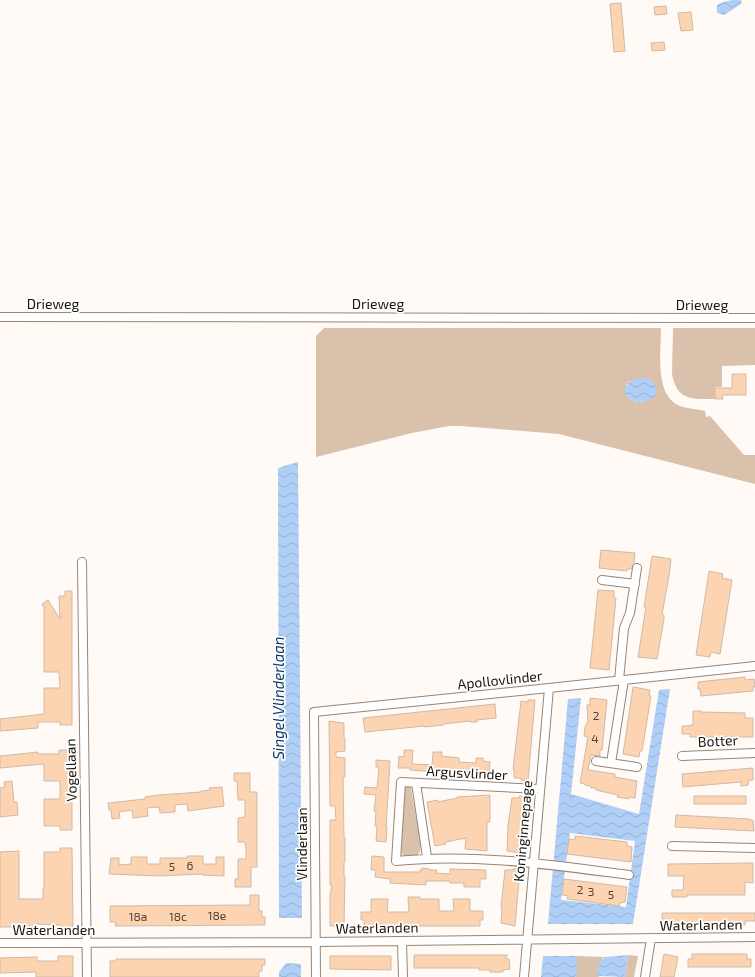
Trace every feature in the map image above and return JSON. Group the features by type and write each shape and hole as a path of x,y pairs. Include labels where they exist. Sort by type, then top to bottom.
{"street":[{"name":"Drieweg","path":"0,317 755,318"},
{"name":"Vogellaan","path":"82,562 87,977"},
{"path":"611,763 622,680 624,628 630,613 637,568"},
{"path":"602,580 635,584"},
{"name":"Apollovlinder","path":"314,712 755,666"},
{"name":"Koninginnepage","path":"524,977 549,688"},
{"name":"Vlinderlaan","path":"314,712 316,977"},
{"name":"Botter","path":"682,756 755,753"},
{"path":"596,761 637,768"},
{"name":"Argusvlinder","path":"540,789 401,782 396,860 427,857 533,862 629,875"},
{"name":"Argusvlinder","path":"416,783 427,857"},
{"path":"672,846 755,848"},
{"name":"Waterlanden","path":"0,943 315,942 755,937"},
{"path":"645,977 651,938"},
{"path":"402,941 402,977"}],"shaded area":[{"path":"324,328 661,328 660,360 666,393 672,401 680,406 705,411 706,417 710,416 744,455 755,455 755,484 559,434 461,426 449,426 412,433 316,457 316,336","holes":["630,381 643,402 636,402 629,399 626,385"]},
{"path":"673,328 755,328 755,365 722,366 722,387 715,387 715,399 687,397 682,394 674,383 672,374"},
{"path":"404,786 411,786 421,846 420,852 415,857 405,857 401,852"},
{"path":"628,955 638,956 634,977 625,977"},
{"path":"577,956 605,957 602,958 598,976 600,977 575,977 577,975"}],"water":[{"path":"732,0 742,1 741,4 724,15 717,13 717,5"},
{"path":"635,379 649,379 654,383 656,386 655,397 643,402 631,400 625,394 627,384"},
{"name":"Singel Vlinderlaan","path":"298,462 302,918 279,918 278,468"},
{"path":"670,689 633,924 548,924 568,699 581,698 571,794 639,814 659,690","holes":["570,833 635,841 626,907 561,900"]},
{"path":"628,955 625,977 598,976 598,965 603,958"},
{"path":"543,956 577,956 577,975 575,977 541,977"},
{"path":"286,963 301,964 301,977 279,977 279,972"}],"building":[{"path":"621,3 625,51 614,52 610,4"},
{"path":"666,6 667,14 655,15 654,7"},
{"path":"691,12 693,30 681,31 678,13"},
{"path":"664,42 665,50 652,51 651,43"},
{"path":"732,374 746,374 746,395 722,395 723,399 715,399 715,388 732,388"},
{"path":"601,550 635,553 634,563 631,569 627,569 627,571 599,568"},
{"path":"652,556 671,559 662,614 664,615 664,619 657,659 638,657"},
{"path":"709,571 723,574 722,578 732,580 720,654 711,652 710,657 696,655"},
{"path":"598,590 614,591 614,598 616,598 609,670 590,668"},
{"path":"65,591 72,591 72,725 60,725 60,722 38,722 38,728 0,731 0,719 44,714 44,688 60,688 59,672 44,672 44,608 42,604 48,600 60,619 59,596 65,596"},
{"path":"745,677 745,680 754,679 755,687 753,687 753,691 701,696 700,689 698,689 698,682"},
{"path":"633,687 650,690 649,695 651,696 642,751 640,751 639,757 623,754"},
{"path":"590,698 607,700 602,750 600,750 600,756 591,755 588,770 615,774 615,777 637,781 635,798 629,797 629,799 617,797 618,795 596,790 596,788 591,788 591,786 580,783 588,737 584,736 585,727 588,721 587,705 590,705"},
{"path":"528,700 535,700 528,781 521,780 521,778 514,778 513,769 521,701 528,702"},
{"path":"495,704 496,718 477,720 477,722 470,721 425,727 365,732 363,718"},
{"path":"693,711 745,713 745,718 753,718 753,737 690,737 690,734 682,734 682,726 693,725"},
{"path":"329,721 344,723 345,738 345,751 336,752 336,757 345,758 345,777 343,777 345,838 344,924 337,924 337,926 330,926 330,895 332,885 330,885 330,820 336,820 335,806 330,806"},
{"path":"59,750 72,750 72,830 60,830 60,826 44,826 44,799 60,799 60,781 44,781 44,764 0,768 0,756 38,752 38,754 59,754"},
{"path":"404,750 413,750 412,764 432,765 433,752 442,752 441,756 459,758 459,762 476,763 476,758 483,758 483,761 490,762 489,776 398,768 399,756 404,757"},
{"path":"376,760 390,761 386,842 376,841 376,811 374,811 376,795 364,794 365,787 377,788 379,767 376,767"},
{"path":"753,768 753,780 749,780 748,785 741,786 741,782 683,787 682,774"},
{"path":"234,773 250,773 250,792 257,792 257,867 251,867 251,887 235,887 235,879 238,879 238,859 246,859 246,850 245,842 238,842 238,818 245,817 245,800 238,800 237,781 234,781"},
{"path":"12,781 14,802 17,802 18,815 0,817 0,788 5,787 4,782"},
{"path":"222,787 224,806 188,811 187,804 175,805 175,812 160,813 159,807 147,808 148,816 133,818 132,810 119,812 120,818 112,819 111,810 109,810 108,803 145,799 145,797 159,795 201,792 210,790 209,788"},
{"path":"490,795 490,822 487,822 487,851 465,849 466,838 445,842 446,844 435,846 427,802 438,800 438,802 457,797"},
{"path":"519,796 526,797 521,853 507,851 508,826 512,798 519,798"},
{"path":"694,796 746,796 746,804 694,804"},
{"path":"676,815 749,819 753,820 754,831 675,827"},
{"path":"575,836 627,842 627,846 632,847 631,862 567,854 569,839 575,840"},
{"path":"60,848 72,848 73,928 60,928 60,925 37,924 37,927 0,927 0,852 19,851 19,899 43,899 44,852 60,852"},
{"path":"187,856 203,856 203,864 216,864 216,857 224,857 224,876 202,874 160,876 109,874 111,858 119,858 119,865 131,864 131,857 147,857 147,864 160,864 160,858 187,858"},
{"path":"372,856 384,857 384,872 420,872 422,868 437,870 436,873 450,874 450,869 486,870 486,879 480,879 480,887 464,887 464,883 450,883 450,881 426,881 426,885 390,883 390,879 375,877 376,870 371,870"},
{"path":"753,863 753,883 745,882 745,895 687,895 687,897 672,897 672,890 683,890 684,876 668,876 668,864"},
{"path":"520,869 515,926 501,923 501,907 505,870"},
{"path":"564,879 627,887 625,902 620,903 619,906 567,899 568,896 562,895"},
{"path":"250,895 259,895 259,911 262,911 262,917 265,917 265,925 115,926 116,922 110,922 110,906 250,905"},
{"path":"408,897 420,897 420,899 439,899 439,911 454,911 453,899 470,899 470,911 483,911 483,920 480,920 480,926 364,926 364,920 361,920 361,912 371,912 371,899 388,899 387,912 409,912"},
{"path":"662,913 755,913 755,921 745,921 745,925 662,925"},
{"path":"664,954 678,957 674,977 660,977"},
{"path":"692,954 747,954 747,959 751,959 751,967 688,967 688,959 692,959"},
{"path":"414,955 508,955 505,958 509,959 510,969 503,970 503,972 490,972 490,970 479,970 479,968 414,968"},
{"path":"58,956 73,956 73,977 36,977 36,972 0,973 0,958 37,957 37,961 58,961"},
{"path":"330,956 391,956 391,970 330,969"},
{"path":"116,959 265,959 265,965 262,965 262,971 259,971 259,977 110,977 110,961 116,961"}]}
